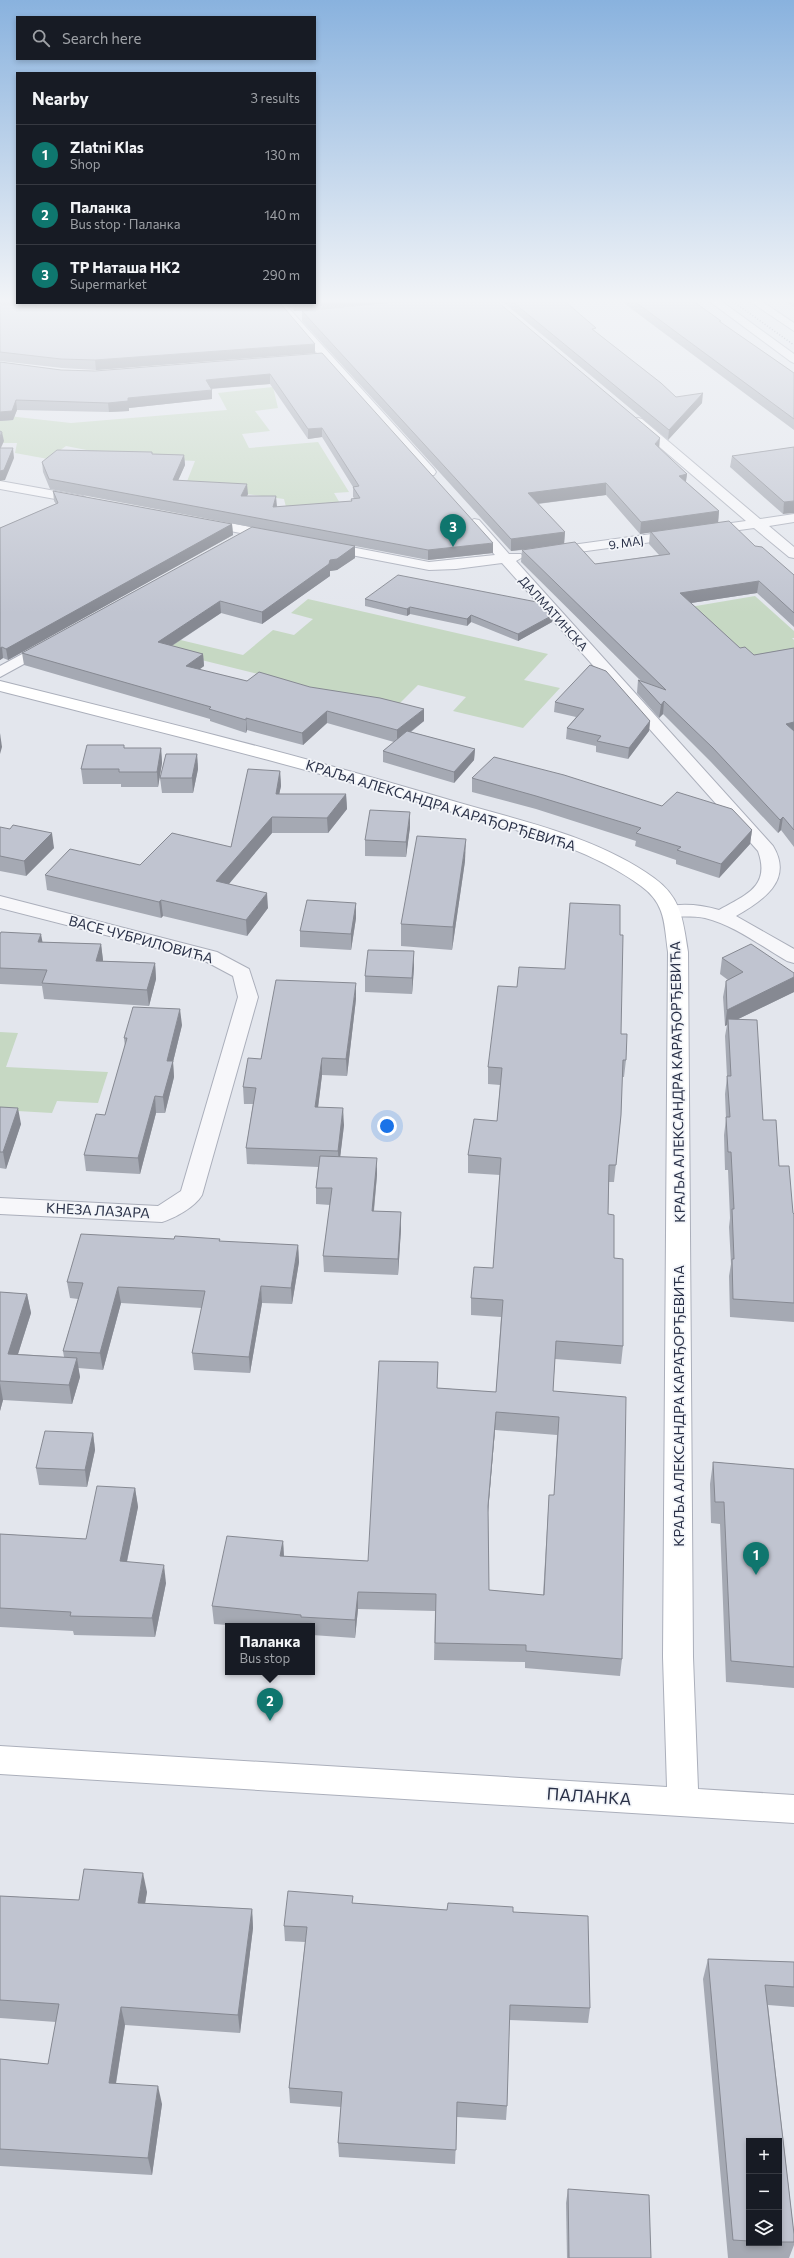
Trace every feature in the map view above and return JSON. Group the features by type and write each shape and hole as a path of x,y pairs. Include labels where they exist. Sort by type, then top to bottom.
{"street":[{"path":"368,403 437,481"},
{"path":"631,416 794,554"},
{"path":"0,485 97,503"},
{"name":"ДАЛМАТИНСКА","path":"463,511 767,850 773,866 769,885 761,892 720,917"},
{"name":"9. МАЈ","path":"314,544 400,562 429,566 456,566 794,518"},
{"path":"190,520 291,539"},
{"path":"232,542 252,531"},
{"path":"0,672 61,638"},
{"name":"КРАЉА АЛЕКСАНДРА КАРАЂОРЂЕВИЋА","path":"0,686 326,769 565,840 608,858 648,882 664,897 672,911 678,952 678,1657 683,1802"},
{"name":"ВАСЕ ЧУБРИЛОВИЋА","path":"0,902 210,956 242,973 248,997 191,1195"},
{"path":"672,911 697,911 720,917 748,930 794,958"},
{"name":"КНЕЗА ЛАЗАРА","path":"0,1206 162,1214 191,1195"},
{"name":"ПАЛАНКА","path":"0,1760 794,1809"}],"green space":[{"path":"0,403 2,403 8,416 71,423 227,410 223,403 277,403 278,408 255,411 270,431 242,434 249,448 318,442 349,492 334,493 344,510 287,511 284,499 217,490 184,489 195,461 122,457 66,446 48,459 15,453 17,443 0,443 3,436 0,435"},
{"path":"755,596 794,631 794,638 792,638 794,640 794,658 764,664 753,654 734,657 690,607"},
{"path":"308,599 548,654 524,680 560,688 523,728 453,711 466,697 418,685 395,708 153,648 168,637 243,655 273,630 294,635 313,619 291,613"},
{"path":"0,1032 18,1033 6,1067 108,1072 98,1103 57,1101 52,1113 0,1110"}],"building":[{"path":"0,403 15,403 12,411 0,412"},
{"path":"290,403 367,403 493,543 428,550 49,479 42,462 57,450 152,452 152,454 184,455 173,480 247,484 241,496 276,496 273,507 352,501 351,499 360,498 353,487 359,486 322,428 308,429"},
{"path":"387,403 619,403 660,438 655,444 687,474 679,476 719,511 641,522 606,483 528,493 565,532 511,539"},
{"path":"637,403 693,403 669,430"},
{"path":"773,403 794,403 794,419"},
{"path":"794,447 794,501 784,502 732,456"},
{"path":"0,448 13,448 4,470 0,471"},
{"path":"53,491 232,524 6,649 2,647 0,648 0,528 58,503"},
{"path":"729,521 755,546 762,547 794,575 794,613 759,581 680,593 740,648 745,647 754,655 794,648 794,722 786,724 794,731 794,830 783,817 780,820 713,748 664,701 661,705 638,680 666,690 522,550 575,542 595,564 670,554 651,532"},
{"path":"252,527 355,546 337,559 330,560 329,564 262,612 220,601 158,642 203,654 186,666 247,681 259,672 310,687 380,698 424,709 397,730 327,711 302,733 246,718 246,720 209,709 211,707 22,653"},
{"path":"398,575 542,603 553,615 518,634 471,615 467,619 410,607 407,609 365,599"},
{"path":"590,665 606,671 650,721 629,748 597,741 601,736 567,728 584,709 555,702"},
{"path":"407,731 475,749 454,772 383,751"},
{"path":"87,745 124,745 124,748 161,748 157,772 119,772 119,769 81,769"},
{"path":"166,754 197,754 192,778 160,778"},
{"path":"494,757 564,775 662,806 677,792 732,809 752,830 721,864 677,850 681,847 636,833 641,828 472,778"},
{"path":"248,769 280,771 276,794 346,794 327,818 272,817 216,881 267,893 246,920 161,900 159,902 45,875 70,849 140,865 172,833 231,847"},
{"path":"370,810 410,812 406,842 365,840"},
{"path":"13,825 52,833 24,861 0,856 0,827 10,829"},
{"path":"417,836 466,839 453,927 401,924"},
{"path":"307,900 356,903 351,934 300,931"},
{"path":"570,903 620,905 620,935 623,935 621,1034 627,1034 626,1060 623,1060 621,1115 616,1165 609,1165 608,1214 614,1215 614,1258 623,1259 623,1346 556,1341 553,1391 626,1397 622,1659 526,1651 526,1645 435,1643 436,1594 358,1592 355,1620 301,1617 301,1615 212,1606 227,1536 283,1541 280,1556 368,1561 379,1361 438,1362 437,1388 496,1392 503,1300 471,1298 474,1267 493,1268 501,1158 468,1155 474,1119 497,1121 502,1068 488,1067 498,986 517,987 519,967 565,969","holes":["496,1412 559,1417 554,1495 549,1495 544,1595 489,1590 488,1506"]},
{"path":"1,932 41,934 38,942 101,944 96,961 155,963 147,990 42,983 47,970 0,968"},
{"path":"751,944 794,973 794,977 727,1010 726,981 743,972 722,958"},
{"path":"368,950 414,951 412,978 365,976"},
{"path":"276,980 356,983 346,1059 322,1058 315,1107 343,1108 338,1151 246,1148 256,1088 243,1087 248,1058 261,1059"},
{"path":"133,1007 180,1009 167,1061 173,1061 163,1097 155,1096 138,1158 84,1155 96,1114 105,1115 127,1038 124,1038"},
{"path":"728,1019 757,1020 763,1120 776,1120 779,1166 789,1166 794,1214 794,1303 733,1299 732,1259 734,1259 732,1209 734,1209 731,1152 728,1152 726,1117 730,1117 727,1076 731,1076"},
{"path":"0,1107 18,1108 3,1152 0,1152"},
{"path":"320,1156 377,1158 372,1211 401,1212 398,1259 323,1256 332,1188 316,1188"},
{"path":"81,1234 174,1239 175,1236 220,1239 219,1241 298,1245 291,1288 261,1286 249,1357 192,1353 205,1291 118,1287 100,1353 63,1351 83,1283 67,1282"},
{"path":"0,1292 27,1294 8,1354 77,1358 69,1385 0,1381"},
{"path":"45,1431 93,1433 85,1470 36,1468"},
{"path":"713,1462 794,1469 794,1667 731,1661 724,1502 715,1502"},
{"path":"97,1486 135,1488 120,1561 164,1565 152,1618 70,1616 71,1612 0,1608 0,1534 86,1539"},
{"path":"84,1869 143,1873 138,1903 252,1909 238,2015 121,2007 109,2083 158,2086 148,2158 0,2149 0,2059 48,2064 59,2004 0,2000 0,1896 79,1900"},
{"path":"288,1891 353,1896 352,1903 447,1910 448,1903 513,1907 513,1912 588,1916 590,2008 510,2005 507,2106 457,2102 456,2150 338,2143 342,2092 289,2088 307,1927 284,1926"},
{"path":"708,1959 794,1962 794,1987 765,1985 794,2242 782,2242 782,2138 746,2138 746,2241 733,2240"},
{"path":"568,2189 649,2195 651,2258 569,2258"}],"place":[{"name":"ТР Наташа НК2","path":"453,547"},
{"name":"Zlatni Klas","path":"756,1575"},
{"name":"Паланка","path":"270,1721"}]}
